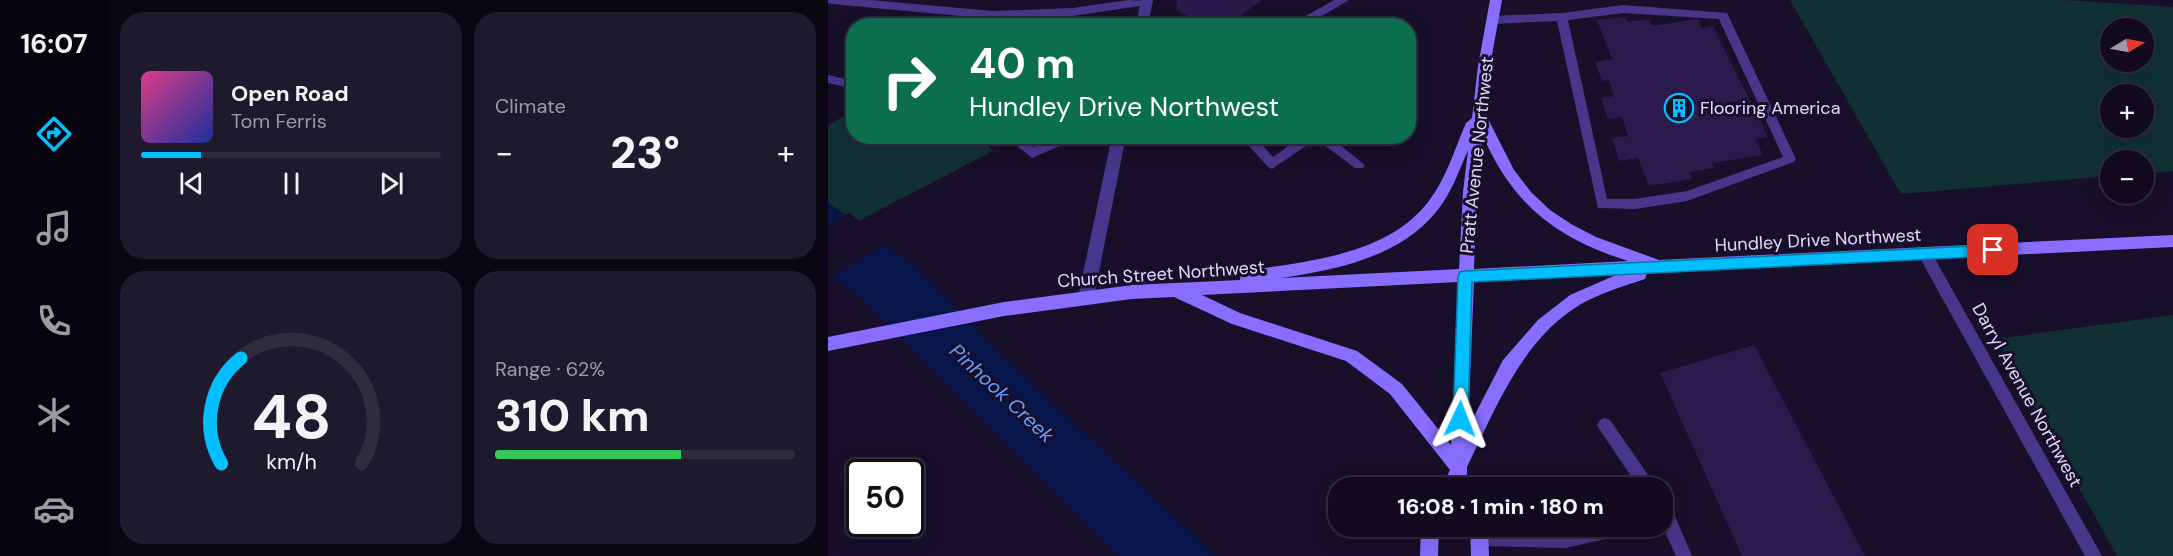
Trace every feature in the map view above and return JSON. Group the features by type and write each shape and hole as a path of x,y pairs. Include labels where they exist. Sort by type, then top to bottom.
{"main road":[{"name":"Pratt Avenue Northwest","path":"1458,477 1465,276 1478,111 1494,1"},
{"path":"1478,111 1493,148 1510,178 1560,227 1614,252 1664,267"},
{"path":"1172,289 1285,271 1352,256 1384,243 1411,227 1430,210 1443,191 1478,111"},
{"name":"Hundley Drive Northwest","path":"1465,276 2173,241"},
{"path":"1459,477 1509,365 1544,325 1575,300 1619,280 1664,267"},
{"name":"Church Street Northwest","path":"828,344 1004,309 1086,297 1172,289 1465,276"},
{"path":"1172,289 1237,319 1352,356 1396,389 1456,477"},
{"path":"1429,556 1430,537"}],"street":[{"path":"1309,18 1343,0"},
{"path":"1144,18 1147,1"},
{"path":"1086,297 1117,144"}],"lane":[{"path":"832,0 993,15 1072,12 1147,1"},
{"path":"1492,20 1562,16 1623,9 1723,16 1790,159 1687,196 1635,204 1602,204 1562,16"},
{"path":"828,79 846,83"},
{"path":"1021,144 1032,153 1053,144"},
{"path":"1253,144 1272,164 1301,144"},
{"path":"1331,144 1359,165"},
{"name":"Darryl Avenue Northwest","path":"1925,254 2094,556"},
{"path":"1605,425 1641,477"},
{"path":"1673,531 1684,556"},
{"path":"1480,540 1566,540 1579,537"}],"green space":[{"path":"1790,0 2064,0 2173,7 2173,171 2154,173 2154,150 2100,150 2100,177 1901,194"},
{"path":"846,114 846,144 986,144 993,151 856,222 828,203 828,126"},
{"path":"2173,315 2173,556 2117,556 1996,339"}],"water":[{"name":"Pinhook Creek","path":"828,203 915,266 1000,354 1216,556 1119,556 862,298 828,274"}],"pier":[{"path":"849,213 889,243 828,278 828,225"}],"building":[{"path":"1177,0 1262,0 1237,18 1190,18 1176,9"},
{"name":"Flooring America","path":"1625,17 1627,22 1649,19 1652,26 1698,19 1702,28 1713,26 1768,137 1755,139 1763,155 1712,163 1714,168 1689,172 1692,179 1649,186 1638,158 1619,161 1612,138 1628,136 1622,117 1608,119 1601,98 1614,96 1609,80 1602,81 1595,62 1612,59 1597,20"},
{"path":"1754,345 1865,556 1742,556 1660,373"}],"place":[{"name":"Flooring America","path":"1679,108"}],"route":[{"path":"1460,419 1465,276 1993,250"}]}
